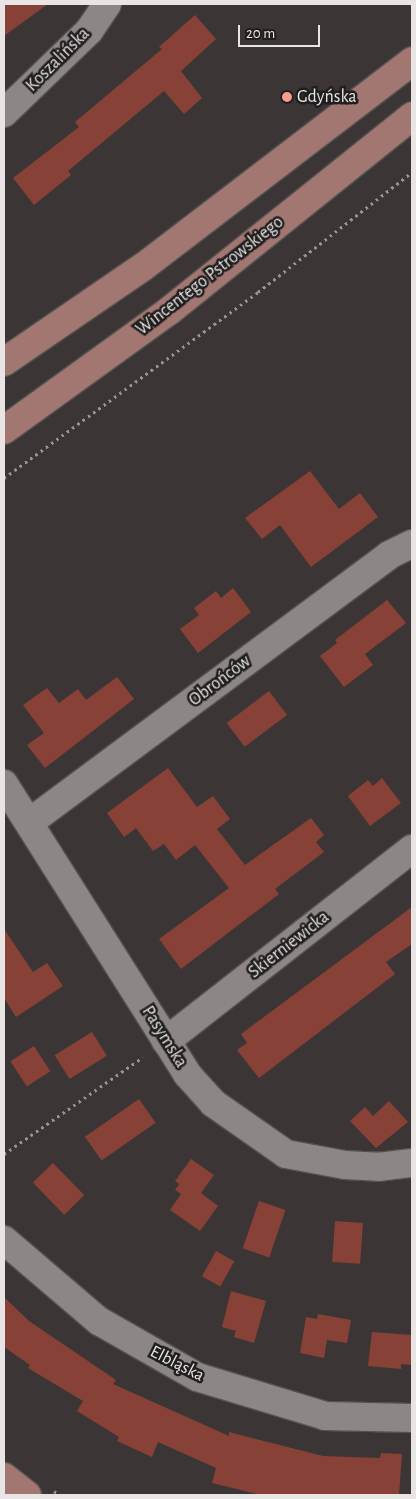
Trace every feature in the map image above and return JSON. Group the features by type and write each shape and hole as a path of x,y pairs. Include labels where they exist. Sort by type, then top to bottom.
{"main road":[{"path":"4,362 143,267 412,61"},
{"name":"Wincentego Pstrowskiego","path":"4,430 169,311 412,116"},
{"path":"4,1477 27,1495"}],"street":[{"name":"Koszalińska","path":"4,113 89,31 107,4"},
{"name":"Obrońców","path":"30,822 389,555 412,544"},
{"name":"Pasymska","path":"4,784 30,822 187,1074 213,1103 286,1154 345,1165 378,1167 412,1163"},
{"name":"Skierniewicka","path":"166,1041 412,848"},
{"name":"Elbląska","path":"4,1240 99,1321 197,1377 325,1416 412,1418"}],"path":[{"path":"4,478 258,292 412,172"},
{"path":"4,1154 166,1041"}],"building":[{"path":"4,4 48,4 4,36"},
{"path":"195,15 216,39 181,71 202,98 184,114 164,91 68,171 71,175 34,205 13,178 79,127 75,122 162,49 159,47"},
{"path":"310,471 339,509 360,493 378,517 311,567 280,525 262,539 245,518"},
{"path":"233,588 251,612 198,653 180,629 199,615 194,608 216,591 221,598"},
{"path":"387,600 406,623 365,654 373,665 344,687 320,656 337,643 335,640"},
{"path":"117,677 134,699 45,768 27,745 44,733 23,705 47,688 59,703 78,689 86,700"},
{"path":"269,691 287,715 245,747 227,723"},
{"path":"168,768 197,807 213,796 230,819 217,829 245,865 311,818 324,835 316,842 324,852 275,889 279,894 181,969 159,939 229,888 195,845 176,860 164,844 153,851 136,828 124,837 107,813"},
{"path":"382,778 401,803 370,826 348,796 368,780 373,786"},
{"path":"412,907 412,944 386,962 395,974 259,1078 237,1050 247,1043 241,1034"},
{"path":"4,929 33,972 47,963 63,986 16,1017 4,998"},
{"path":"92,1032 107,1056 70,1079 55,1055"},
{"path":"34,1046 50,1071 27,1086 11,1061"},
{"path":"139,1099 156,1123 102,1161 85,1137"},
{"path":"389,1101 408,1122 376,1148 350,1121 365,1107 373,1116"},
{"path":"191,1159 214,1175 201,1193 218,1206 200,1231 170,1210 181,1194 175,1190 179,1184 175,1181"},
{"path":"53,1163 84,1195 64,1215 33,1182"},
{"path":"259,1201 285,1210 269,1257 243,1248"},
{"path":"335,1221 363,1223 360,1264 332,1262"},
{"path":"216,1251 234,1261 220,1287 202,1276"},
{"path":"231,1291 266,1301 254,1343 234,1337 236,1331 222,1327"},
{"path":"4,1297 29,1321 116,1380 113,1384 229,1436 229,1432 323,1456 380,1458 381,1453 402,1454 399,1495 261,1495 212,1483 216,1468 158,1442 152,1457 117,1441 119,1437 77,1411 83,1401 28,1368 30,1365 4,1347"},
{"path":"318,1314 351,1320 347,1343 327,1340 324,1358 300,1353 306,1317 317,1319"},
{"path":"372,1332 412,1335 412,1365 401,1364 401,1369 368,1366"}],"place":[{"name":"Gdyńska","path":"287,97"}]}
